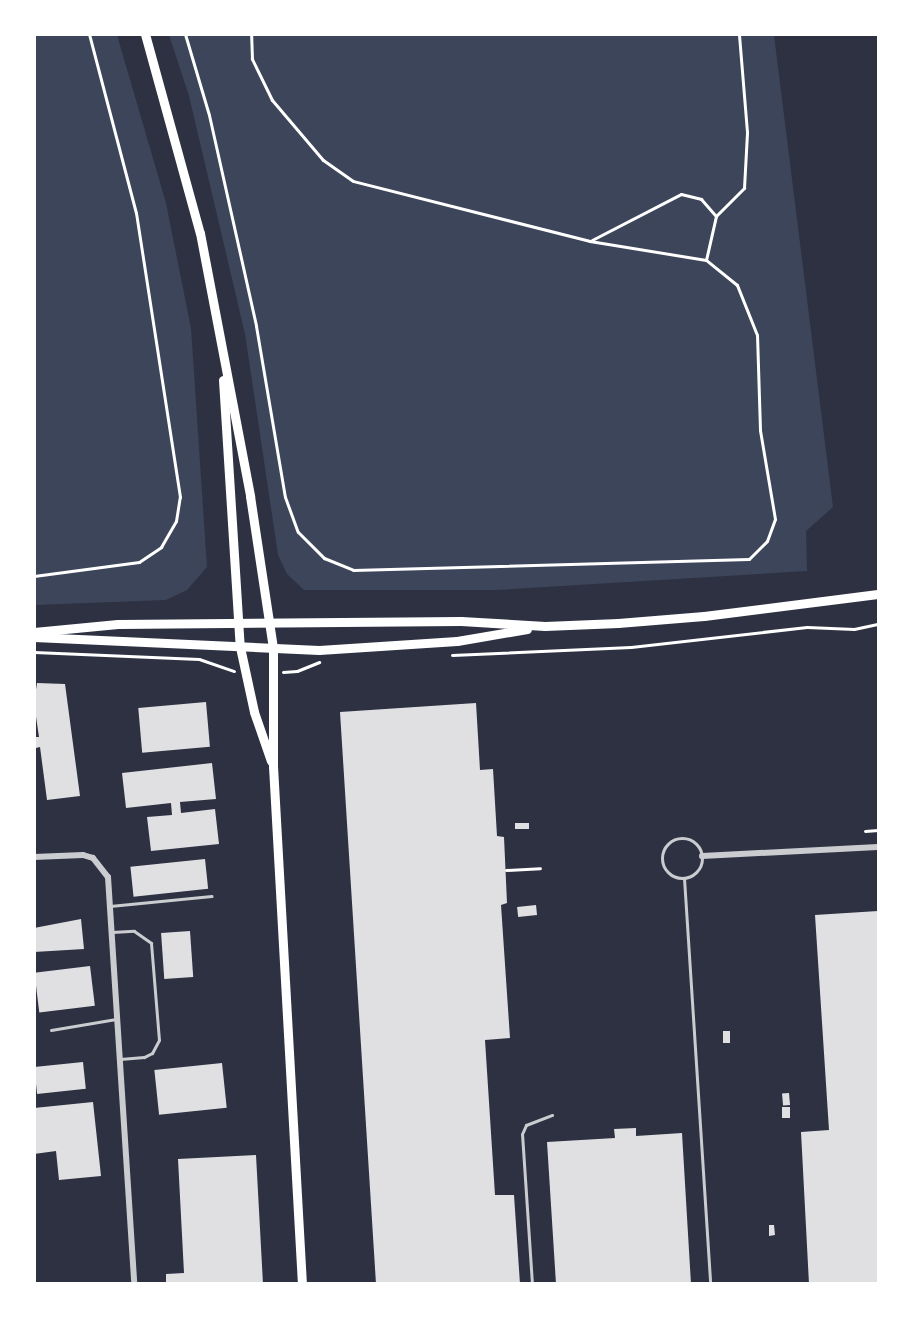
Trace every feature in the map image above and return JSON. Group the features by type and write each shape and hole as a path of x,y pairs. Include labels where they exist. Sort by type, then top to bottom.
{"main road":[{"path":"145,34 200,233 250,496 267,622 273,648 273,766 302,1284"},
{"path":"221,351 240,647 254,712 273,766"},
{"path":"34,637 319,650 457,641 545,626 704,616 879,594"},
{"path":"34,633 118,624 238,622 461,621 545,626"}],"street":[{"path":"702,856 879,847"},
{"path":"34,857 72,854 93,858 108,877 134,1284"}],"lane":[{"path":"681,838 691,840 702,856 700,868 684,878 670,874 662,861 669,843 681,838"},
{"path":"684,878 710,1284"},
{"path":"110,906 212,896"},
{"path":"112,932 142,933 151,943 159,1040 152,1053 144,1057 120,1059"},
{"path":"51,1030 118,1019"},
{"path":"532,1284 522,1134 526,1125 552,1115"}],"path":[{"path":"34,576 139,562 161,547 176,521 180,496 135,213 89,34"},
{"path":"185,34 209,115 256,326 285,497 298,532 324,558 353,570 749,559 767,541 775,519 760,430 757,335 737,285 706,260 590,241 352,181 323,160 272,100 252,59 251,34"},
{"path":"706,260 716,216 744,188 747,132 739,34"},
{"path":"590,241 681,194 701,200 716,216"},
{"path":"865,831 879,830"},
{"path":"506,870 540,868"}],"shaded area":[{"path":"34,35 117,35 166,203 191,328 207,567 187,590 166,600 35,605"},
{"path":"169,35 774,35 833,507 806,531 807,571 496,590 304,590 287,574 278,555 245,334 189,96"}],"building":[{"path":"37,683 65,684 80,796 47,800 40,747 36,748 35,737 39,737 34,703"},
{"path":"206,702 210,747 142,753 138,708"},
{"path":"476,703 480,770 493,769 497,836 504,837 507,903 501,905 510,1038 485,1040 495,1195 514,1195 520,1284 376,1284 340,712"},
{"path":"212,763 216,799 180,802 181,813 215,809 219,844 151,851 147,817 172,815 171,803 126,808 122,773"},
{"path":"515,823 529,823 529,829 515,829"},
{"path":"205,859 208,889 134,897 130,867"},
{"path":"536,905 537,915 518,917 517,907"},
{"path":"878,911 878,1284 809,1284 801,1132 829,1130 815,915"},
{"path":"81,919 84,949 34,952 34,928"},
{"path":"190,931 193,977 164,979 161,933"},
{"path":"90,966 95,1006 39,1013 34,973"},
{"path":"723,1031 730,1031 730,1043 723,1043"},
{"path":"83,1062 86,1089 37,1094 34,1067"},
{"path":"222,1063 227,1108 159,1115 154,1070"},
{"path":"789,1093 790,1105 783,1106 782,1094"},
{"path":"93,1102 101,1176 59,1180 56,1151 34,1154 34,1108"},
{"path":"782,1107 790,1107 790,1118 782,1118"},
{"path":"636,1128 636,1136 682,1133 691,1284 556,1284 547,1142 615,1138 614,1129"},
{"path":"256,1155 263,1284 166,1284 166,1274 184,1273 178,1159"},
{"path":"769,1225 774,1225 775,1235 769,1236"}]}
